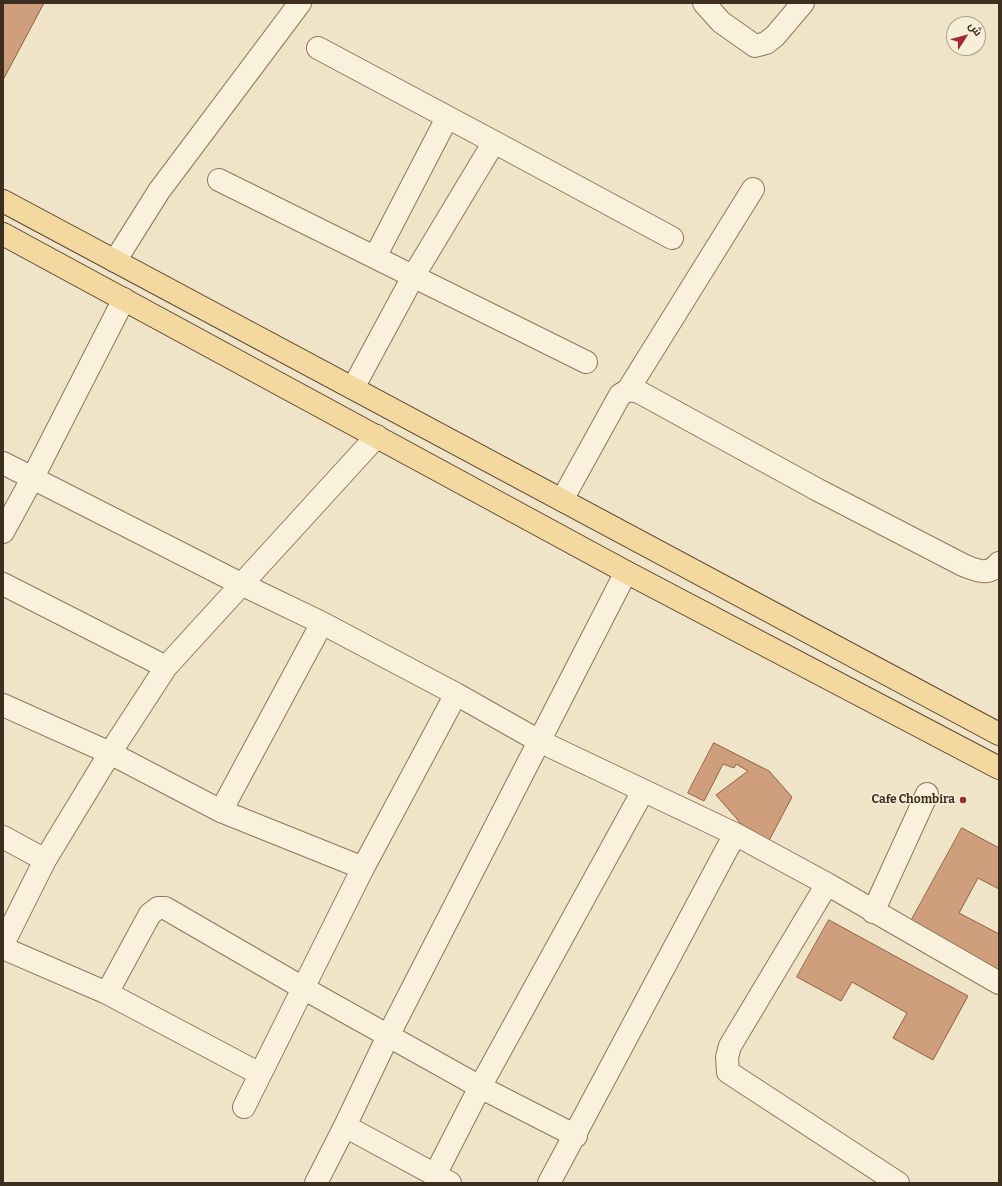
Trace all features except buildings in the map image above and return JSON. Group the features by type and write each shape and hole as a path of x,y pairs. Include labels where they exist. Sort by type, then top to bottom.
{"main road":[{"path":"3,201 999,734"},
{"path":"3,234 626,572 999,768"}],"street":[{"path":"116,261 159,191 300,3"},
{"path":"704,3 721,22 755,46 766,43 776,36 803,3"},
{"path":"318,48 672,238"},
{"path":"375,257 448,118"},
{"path":"353,388 414,276 494,142"},
{"path":"219,180 586,362"},
{"path":"562,500 620,396 628,390 753,189"},
{"path":"3,532 124,299"},
{"path":"628,390 639,392 825,493 962,565 982,572 995,568 999,563"},
{"path":"3,944 45,860 110,754 166,667 377,436"},
{"path":"3,463 241,584 322,623 456,694 539,741 735,834 827,884 873,912 999,983"},
{"path":"316,1183 388,1036 626,572"},
{"path":"3,584 166,667"},
{"path":"221,810 322,623"},
{"path":"244,1107 363,868 456,694"},
{"path":"3,705 110,754 221,810 363,868"},
{"path":"345,1126 442,1179 480,1087 643,791"},
{"path":"873,912 927,794"},
{"path":"549,1183 576,1136 735,834"},
{"path":"3,837 45,860"},
{"path":"827,884 730,1046 727,1057 728,1072 898,1183"},
{"path":"107,993 150,914 158,908 165,908 388,1036 480,1087 576,1136"},
{"path":"3,948 107,993 260,1074"}],"place":[{"name":"Cafe Chombira","path":"963,800"}]}
